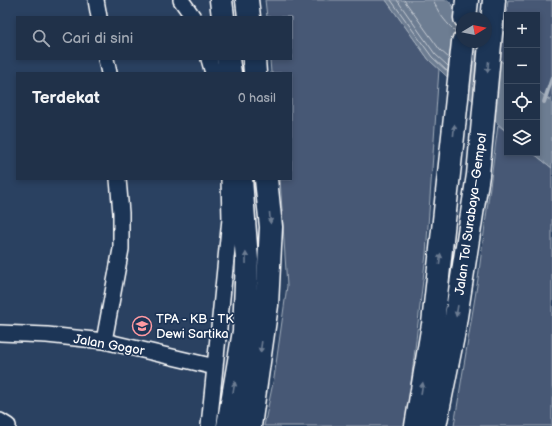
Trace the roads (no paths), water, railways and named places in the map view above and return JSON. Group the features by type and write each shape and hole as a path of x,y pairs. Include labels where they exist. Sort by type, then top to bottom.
{"highway":[{"path":"221,0 223,16"},
{"path":"247,0 249,16"},
{"path":"466,12 467,0"},
{"name":"Jalan Tol Surabaya–Gempol","path":"435,426 453,336 478,176 494,0"},
{"name":"Jalan Tol Surabaya–Gempol","path":"416,426 433,324 462,48"},
{"path":"228,60 230,72"},
{"path":"254,60 255,72"},
{"path":"228,424 244,331 246,260 241,180"},
{"path":"228,424 267,305 271,227 266,180"}],"street":[{"path":"96,0 99,16"},
{"path":"180,0 192,16"},
{"path":"106,60 109,72"},
{"path":"209,60 212,72"},
{"path":"104,341 121,249 121,213 118,180"},
{"path":"228,424 216,367 230,220 229,180"},
{"name":"Jalan Gogor","path":"0,333 47,335 104,341 216,367"},
{"path":"0,421 8,426"}],"water":[{"path":"386,0 448,0 458,12 456,12 456,48 489,48 504,63 504,129 429,60"},
{"path":"540,92 552,102 552,168 537,156 540,156"}],"waterway":[{"path":"544,102 552,78"}],"place":[{"name":"TPA - KB - TK Dewi Sartika","path":"142,326"}]}
